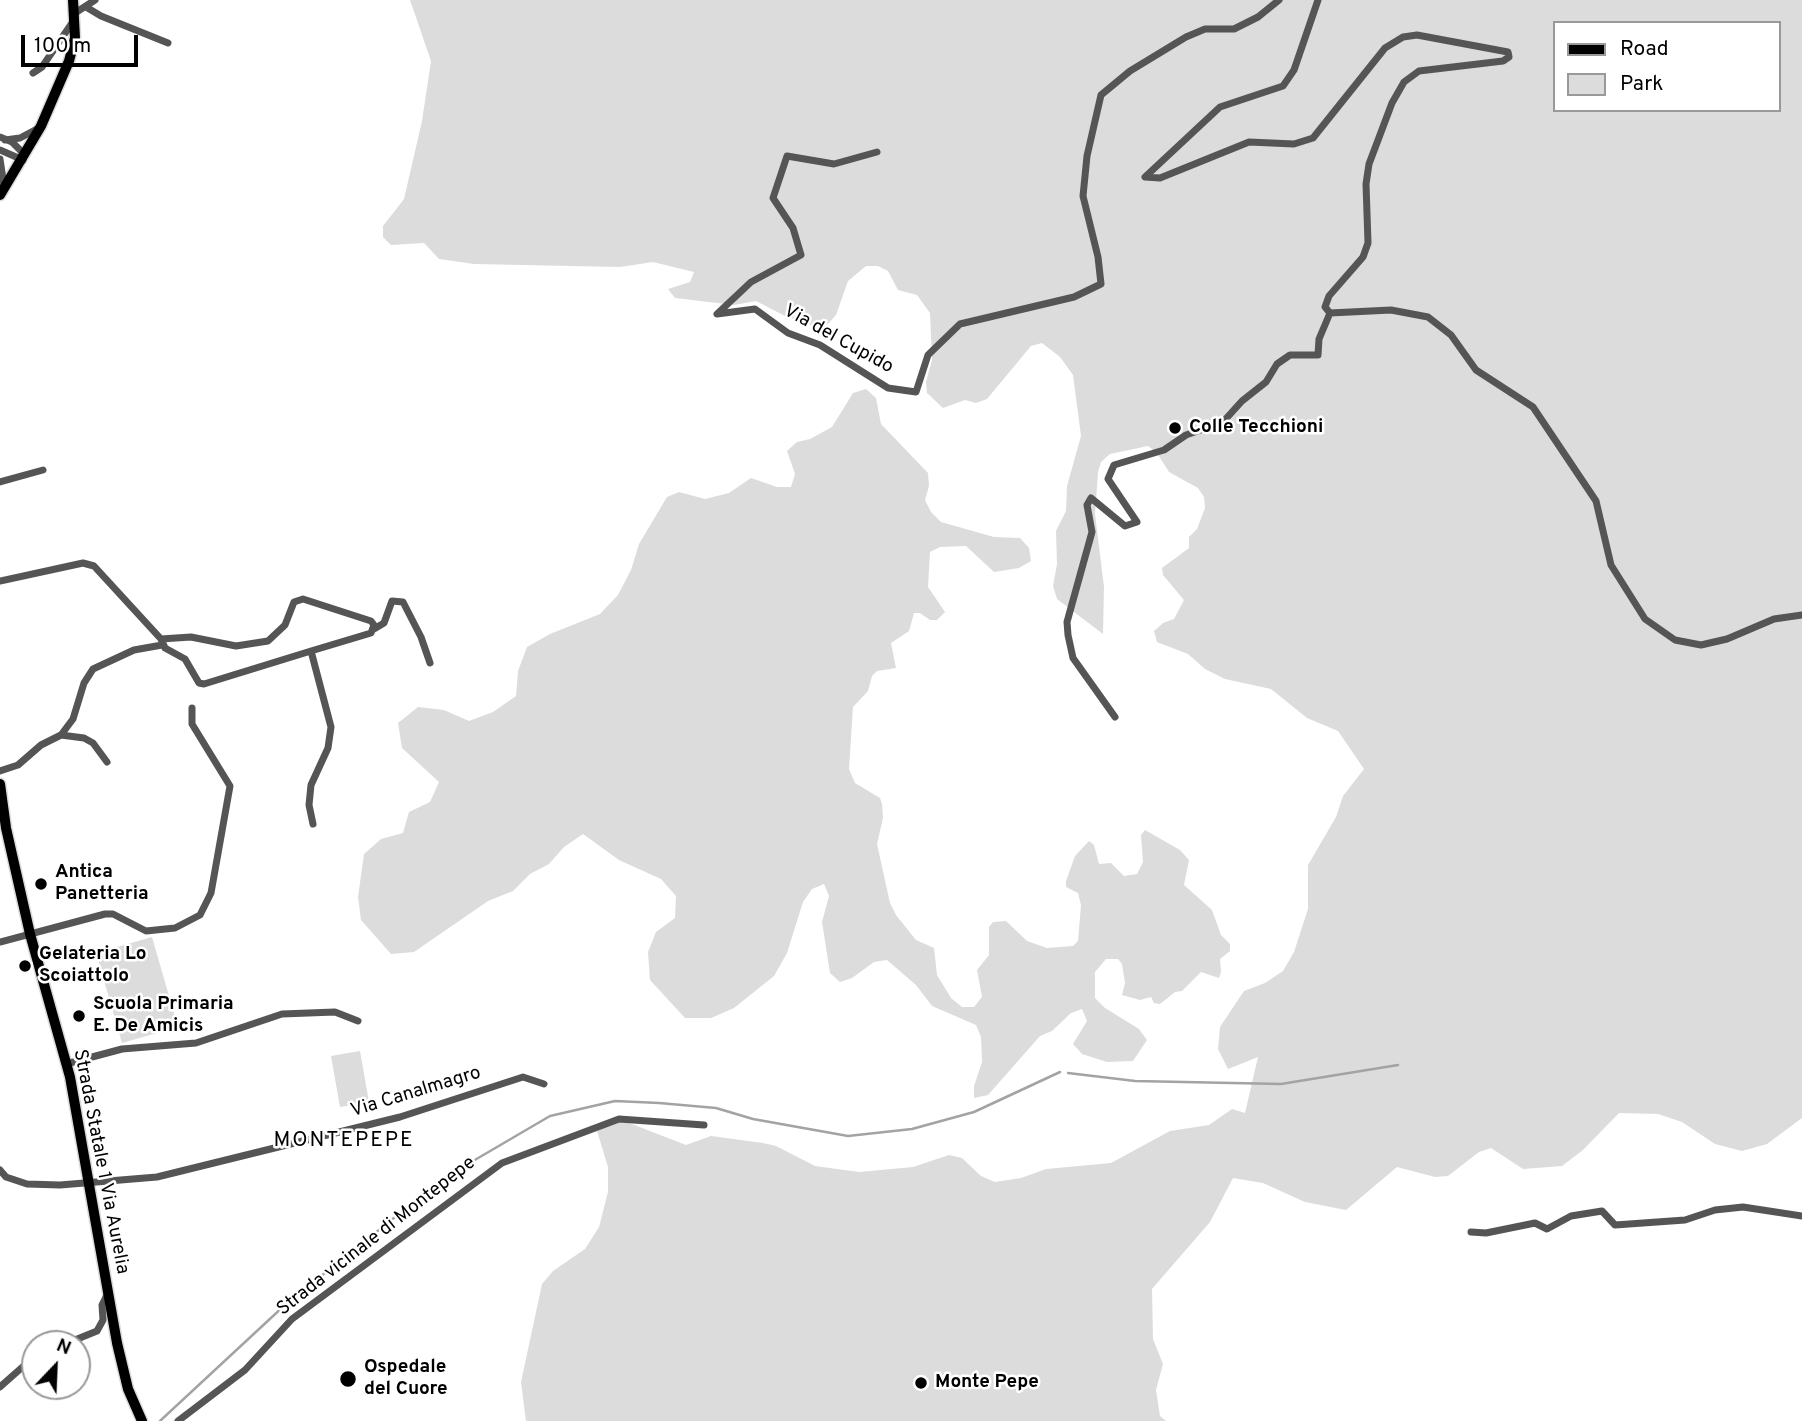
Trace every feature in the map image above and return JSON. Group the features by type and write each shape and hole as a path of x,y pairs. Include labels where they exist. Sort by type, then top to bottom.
{"main road":[{"path":"2,192 41,126 69,61 75,38 73,0"},
{"name":"Strada Statale 1 Via Aurelia","path":"0,785 4,836 66,1064 107,1295 128,1389 142,1421"}],"street":[{"path":"33,73 42,67 75,16 95,0"},
{"name":"Via del Cupido","path":"877,152 834,164 787,156 774,198 793,228 801,255 751,282 717,314 755,309 788,333 820,345 888,388 916,392 928,355 960,324 1074,298 1101,284 1098,257 1083,196 1101,95 1130,71 1186,37 1205,29 1234,29 1258,17 1279,0"},
{"path":"1318,0 1294,70 1283,86 1220,107 1145,177 1160,178 1250,142 1294,144 1313,138 1385,48 1403,37 1417,35 1498,47 1508,52 1509,57 1503,61 1458,69 1419,71 1404,82 1392,103 1369,164 1366,250 1353,272 1329,296 1325,307 1331,313 1391,310 1428,317 1451,335 1476,370 1533,407 1596,501 1611,565 1645,619 1675,640 1701,645 1727,639 1774,619 1802,615"},
{"path":"86,6 101,16 167,43"},
{"path":"3,139 28,135 41,126"},
{"path":"3,139 24,157"},
{"path":"0,150 24,157"},
{"path":"0,159 2,192"},
{"path":"1115,717 1073,658 1067,622 1092,532 1087,505 1091,498 1125,526 1137,522 1108,479 1114,465 1164,450 1185,435 1223,422 1242,401 1266,382 1277,364 1290,355 1318,355 1319,339 1331,313"},
{"path":"0,482 43,470"},
{"path":"0,580 89,563 161,642 184,659 204,684 367,635 384,623 392,601 403,602 421,637 430,663"},
{"path":"0,771 18,765 41,745 61,735 73,719 84,683 93,668 134,650 191,637 236,646 268,641 285,625 294,602 303,598 328,608 362,615 371,621 374,629"},
{"path":"311,651 331,727 328,748 311,785 309,805 313,824"},
{"path":"0,942 105,914 122,918 146,931 162,931 194,920 205,909 214,880 230,786 192,724 192,708"},
{"path":"61,735 85,738 99,748 107,762"},
{"path":"66,1064 122,1049 196,1043 282,1014 335,1012 358,1021"},
{"name":"Via Canalmagro","path":"0,1170 6,1177 27,1184 89,1183 170,1174 400,1117 523,1077 544,1084"},
{"name":"Strada vicinale di Montepepe","path":"178,1421 245,1370 292,1319 502,1163 619,1119 705,1125"},
{"path":"1471,1232 1486,1233 1535,1223 1547,1229 1571,1216 1602,1212 1615,1225 1685,1220 1716,1210 1743,1207 1802,1216"},
{"path":"91,1333 97,1331 103,1320 102,1305 107,1295"},
{"path":"0,1387 21,1368"}],"green space":[{"path":"410,0 1802,0 1802,1118 1767,1144 1742,1151 1715,1144 1682,1122 1658,1114 1619,1113 1583,1150 1562,1166 1523,1169 1491,1148 1479,1152 1448,1176 1435,1177 1397,1167 1346,1210 1305,1202 1263,1183 1233,1178 1210,1222 1152,1289 1153,1339 1163,1364 1156,1390 1160,1416 1166,1421 526,1421 521,1382 542,1284 553,1271 585,1249 599,1227 608,1192 608,1167 597,1131 611,1124 624,1121 686,1145 711,1136 763,1143 776,1146 815,1166 859,1172 913,1167 949,1155 962,1158 981,1176 995,1182 1021,1178 1046,1169 1111,1163 1170,1131 1209,1125 1232,1109 1245,1113 1258,1057 1228,1069 1218,1049 1220,1027 1244,991 1265,983 1283,971 1294,952 1308,909 1308,865 1336,817 1343,796 1364,769 1338,731 1307,718 1271,689 1225,679 1205,669 1188,654 1157,642 1154,631 1163,623 1174,619 1184,600 1163,575 1162,568 1189,548 1189,537 1197,529 1205,508 1204,497 1198,488 1169,472 1157,453 1148,446 1110,454 1101,462 1098,472 1095,514 1104,587 1103,634 1057,599 1053,586 1057,564 1056,531 1066,511 1067,486 1081,436 1073,375 1060,357 1042,343 1031,346 987,399 976,403 965,400 943,408 927,393 926,382 932,360 930,313 917,295 898,290 888,271 878,266 866,266 848,281 836,315 828,324 817,327 785,316 756,301 734,305 675,298 668,289 690,282 694,272 653,262 620,267 474,264 439,259 424,243 391,245 383,237 383,226 404,199 422,121 431,61"},
{"path":"866,389 876,398 881,424 928,473 929,486 925,500 931,512 941,522 994,537 1020,538 1029,548 1031,561 1019,568 994,572 966,546 940,547 930,552 928,587 945,612 937,620 914,613 909,631 891,643 896,668 877,671 872,676 868,691 853,707 849,769 855,783 880,798 882,804 883,818 877,844 890,903 896,915 916,940 934,948 937,975 951,998 962,1007 974,1007 982,997 977,970 989,955 989,927 993,922 1006,921 1027,941 1047,948 1073,946 1078,941 1081,905 1078,893 1066,887 1066,881 1075,856 1089,841 1094,845 1099,864 1111,863 1124,876 1137,874 1143,862 1141,835 1145,830 1180,850 1189,860 1184,885 1212,910 1221,935 1230,944 1230,951 1220,959 1219,978 1201,972 1182,991 1175,992 1160,1004 1154,1003 1151,997 1140,1000 1122,995 1125,983 1122,964 1118,959 1106,959 1095,972 1095,998 1105,1008 1139,1029 1147,1040 1133,1061 1107,1062 1082,1054 1073,1044 1087,1021 1082,1009 1071,1013 1052,1031 1040,1036 988,1095 974,1098 974,1086 982,1062 981,1037 976,1025 932,1006 916,985 887,960 874,962 852,978 840,982 830,973 822,922 829,896 824,884 812,889 803,902 787,953 774,976 734,1008 711,1018 685,1018 650,980 648,952 656,932 675,918 676,896 661,879 619,860 583,834 564,847 549,864 530,874 513,891 488,901 414,952 391,954 361,920 358,897 364,854 381,839 403,833 409,812 430,802 439,782 402,748 398,723 418,707 444,710 469,721 493,712 516,696 518,671 527,647 550,634 600,614 618,595 631,570 639,544 667,497 679,492 705,499 729,493 751,478 777,487 791,487 795,474 787,451 797,442 810,439 832,427 853,393"},
{"path":"152,937 178,1027 122,1043 96,953"},
{"path":"360,1051 369,1102 340,1107 331,1056"}],"waterway":[{"path":"1068,1073 1135,1081 1281,1084 1398,1065"},
{"path":"160,1421 286,1304 444,1178 550,1116 615,1101 659,1103 716,1108 753,1119 848,1136 912,1129 974,1112 1060,1072"}],"place":[{"name":"Colle Tecchioni","path":"1175,428"},
{"name":"Antica Panetteria","path":"41,884"},
{"name":"Gelateria Lo Scoiattolo","path":"25,966"},
{"name":"Scuola Primaria E. De Amicis","path":"79,1016"},
{"name":"Ospedale del Cuore","path":"348,1379"},
{"name":"Monte Pepe","path":"921,1383"}],"district":[{"name":"MONTEPEPE","path":"344,1142"}]}
